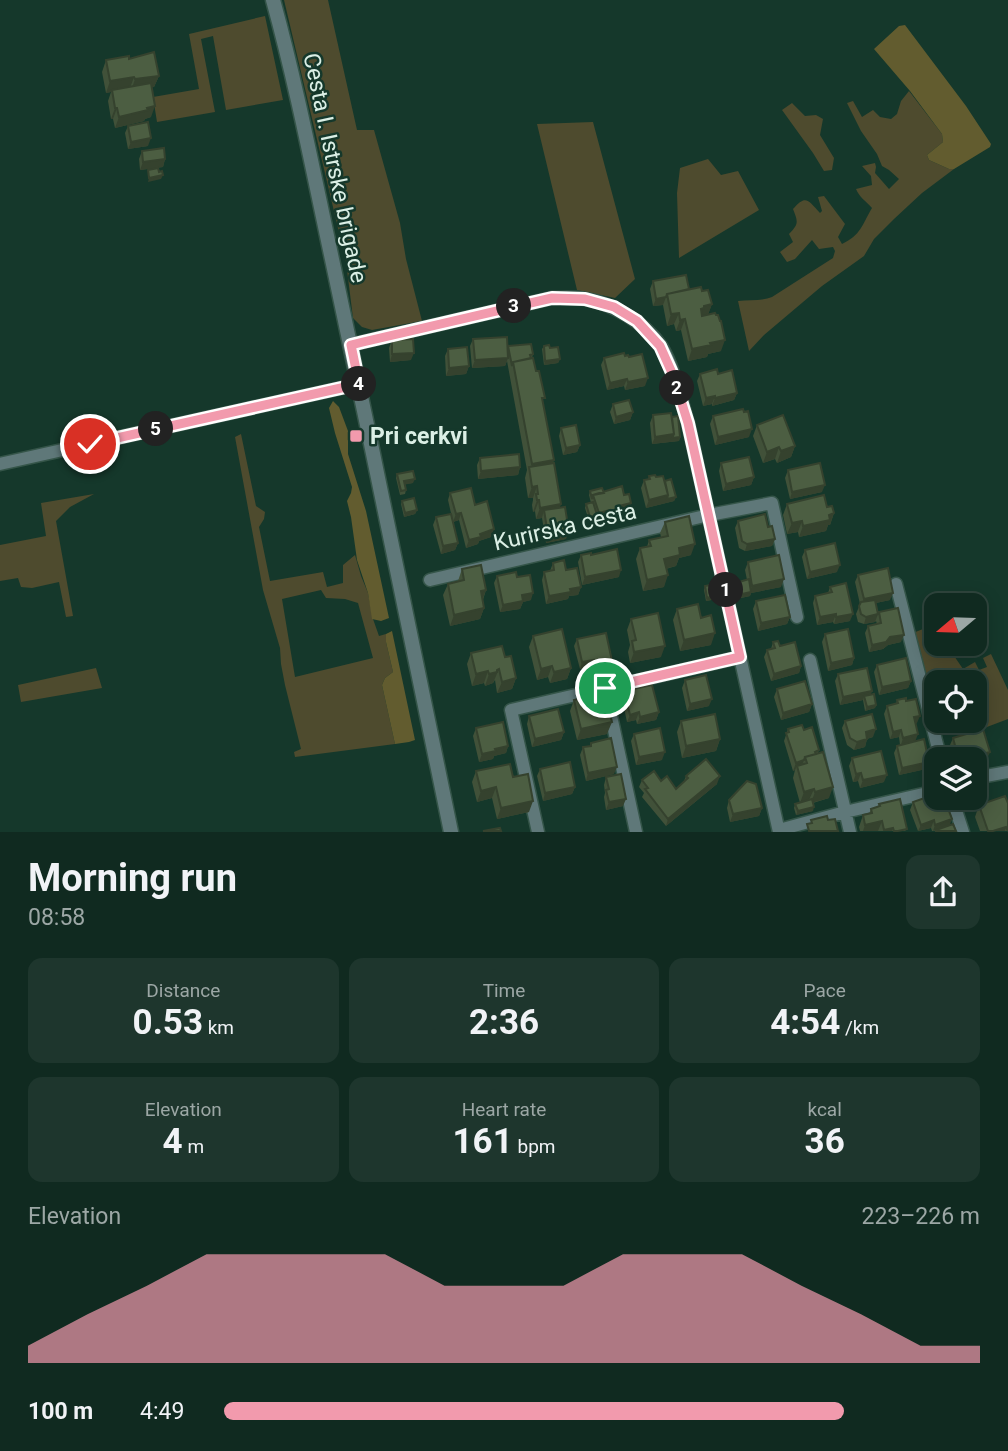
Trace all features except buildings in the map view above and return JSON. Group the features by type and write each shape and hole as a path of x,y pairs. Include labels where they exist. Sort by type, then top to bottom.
{"street":[{"name":"Cesta I. Istrske brigade","path":"273,0 351,345 451,831"},
{"path":"351,345 552,298 585,299 614,307 637,321 660,346 673,375 688,423 779,831 924,794"},
{"path":"0,464 359,384"},
{"name":"Kurirska cesta","path":"430,580 709,515 772,503 797,617"},
{"path":"896,584 938,747"},
{"path":"538,831 511,710 740,657"},
{"path":"810,660 850,831"},
{"path":"605,688 636,831"},
{"path":"987,776 1008,772"},
{"path":"956,810 963,831"}],"shaded area":[{"path":"284,0 328,0 357,130 374,130 400,223 422,321 372,330 362,327 353,318 346,262"},
{"path":"265,16 283,100 226,110 213,36 201,39 215,112 157,122 153,97 199,89 189,34"},
{"path":"905,25 991,144 954,169 929,160 927,155 943,142 942,134 874,49 899,26"},
{"path":"909,91 942,134 943,142 927,155 929,160 954,169 894,219 874,239 864,256 822,286 749,351 738,301 772,297 833,258 833,247 819,249 812,240 795,259 787,262 780,252 793,242 789,234 797,223 793,209 801,201 807,200 820,213 822,211 818,197 824,196 845,224 838,237 842,244 857,233 872,208 856,189 872,185 871,176 862,166 875,163 875,173 889,189 899,179 882,166 847,103 853,101 862,117 873,110 880,117 891,119 897,114 901,101"},
{"path":"792,103 805,116 816,115 823,119 820,135 834,158 832,170 824,171 782,110"},
{"path":"593,122 635,279 615,298 577,290 537,124"},
{"path":"708,159 721,175 738,171 759,210 679,258 677,193 680,168"},
{"path":"333,401 339,407 348,431 348,454 366,511 389,618 381,621 372,619 368,593 357,560 347,501 352,487 329,408"},
{"path":"241,434 256,506 265,512 259,527 270,581 323,572 327,587 343,583 343,565 355,555 379,636 386,634 393,672 385,678 382,685 395,744 295,757 294,752 301,749 285,685 280,648 263,590 235,437","holes":["321,590 326,598 358,603 373,658 295,677 282,599"]},
{"path":"94,494 70,507 56,521 73,616 66,617 59,582 32,588 21,587 18,578 0,581 0,545 46,536 41,503"},
{"path":"924,629 924,656 954,656 963,669 975,662 979,670 924,670 924,678 913,633"},
{"path":"392,631 415,740 395,744 382,685 385,678 393,672 386,642 386,634"},
{"path":"991,654 1008,690 1008,719 987,727 987,670 979,670 987,667 983,658"},
{"path":"96,668 102,688 21,702 18,685"}],"place":[{"name":"Pri cerkvi","path":"356,436"}],"route":[{"path":"90,444 359,384 351,345 552,298 585,299 614,307 637,321 660,346 673,375 688,423 740,657 605,688"}]}
